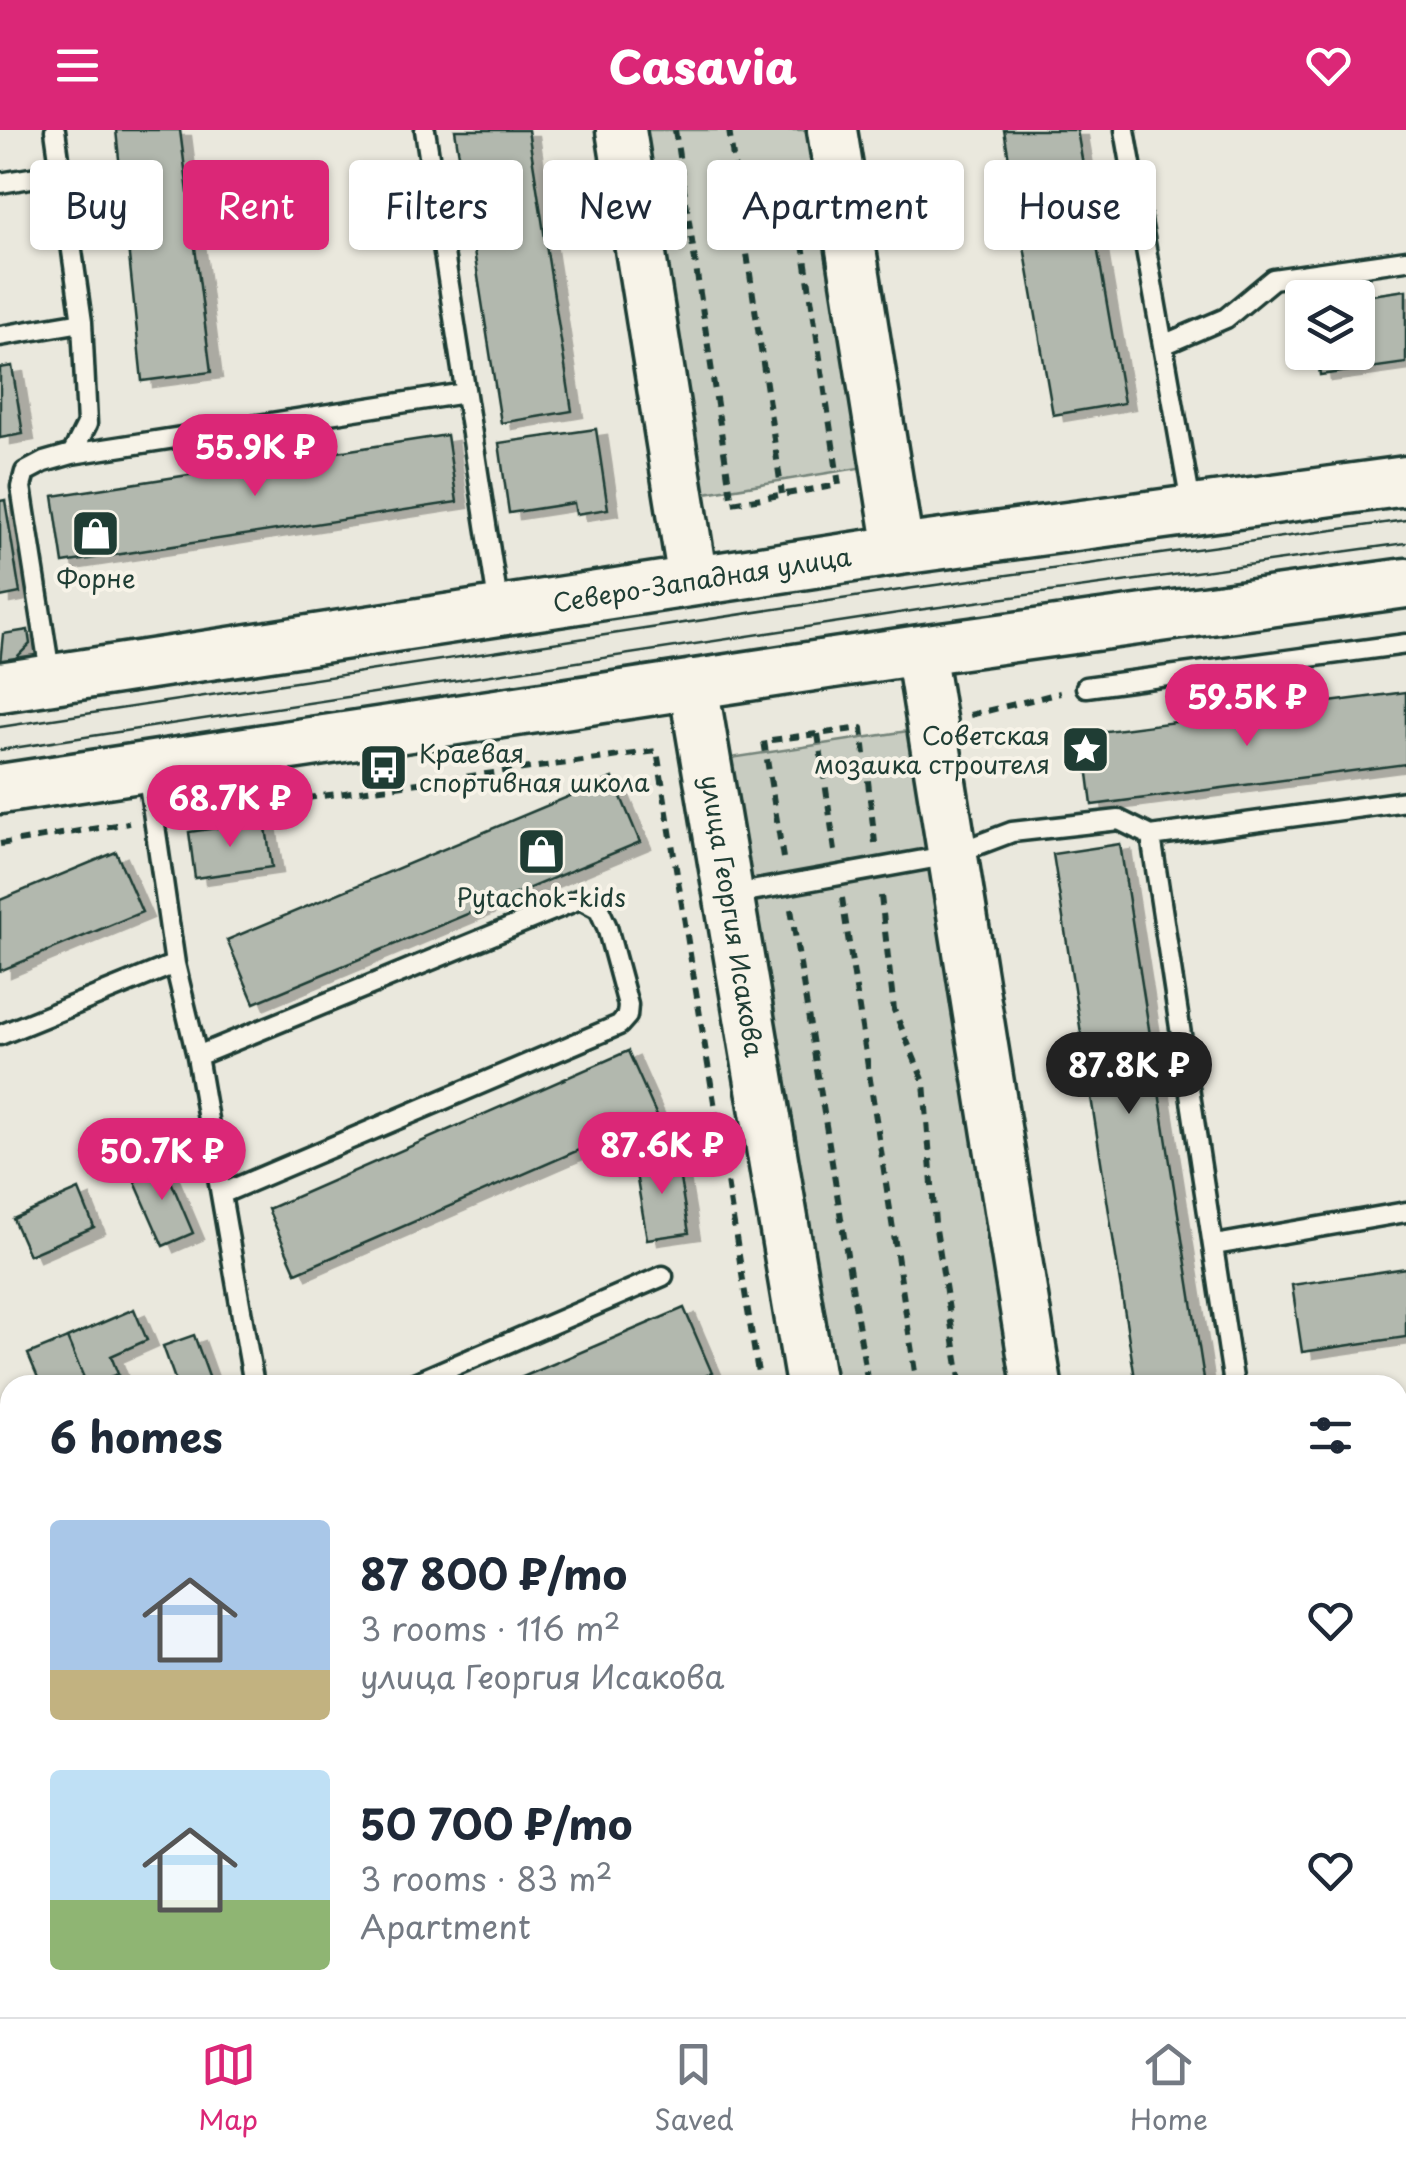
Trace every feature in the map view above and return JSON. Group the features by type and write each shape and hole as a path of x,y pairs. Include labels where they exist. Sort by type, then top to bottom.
{"main road":[{"path":"621,130 692,581"},
{"path":"832,130 899,550"},
{"name":"Северо-Западная улица","path":"0,687 899,550 1406,481"},
{"path":"0,789 920,650 1406,583"},
{"path":"920,650 1035,1375"},
{"name":"улица Георгия Исакова","path":"694,684 809,1375"}],"lane":[{"path":"55,130 59,160"},
{"path":"425,130 499,611"},
{"path":"1125,130 1192,510"},
{"path":"0,183 30,179"},
{"path":"72,250 82,322 87,424 72,454"},
{"path":"1163,345 1226,318 1272,279 1406,260"},
{"path":"0,336 82,322"},
{"path":"51,679 21,486 25,472 72,454 466,393"},
{"path":"1086,687 1406,644"},
{"path":"146,767 175,964 197,1056 252,1375"},
{"path":"728,895 951,856 1012,832 1119,820 1151,836 1406,802"},
{"path":"1151,836 1233,1375"},
{"path":"197,1056 580,900 599,909 628,1005 628,1016 619,1025 221,1194"},
{"path":"0,1035 175,964"},
{"path":"1215,1245 1406,1212"},
{"path":"433,1375 663,1276"}],"path":[{"path":"675,130 732,503 839,485 804,250"},
{"path":"729,130 782,494"},
{"path":"969,715 1086,687"},
{"path":"866,1375 764,741 862,728 894,1010 924,1082 935,1223 959,1375"},
{"path":"818,734 915,1375"},
{"path":"0,844 154,819 658,751 758,1375"}],"shaded area":[{"path":"642,130 817,130 822,160 707,160 707,250 836,250 871,466 699,494 661,250 687,250 687,160 647,160"},
{"path":"908,731 1010,1375 829,1375 731,758"}],"building":[{"path":"116,130 180,130 184,160 183,250 195,250 211,372 142,381 128,250 163,250 163,160 119,160"},
{"path":"455,130 528,130 543,226 543,250 547,250 572,411 501,423 474,250 523,250 523,160 460,160"},
{"path":"1004,130 1077,130 1082,160 1009,160"},
{"path":"1025,250 1098,250 1124,403 1053,415"},
{"path":"1406,290 1406,363 1375,367 1375,295"},
{"path":"12,366 23,434 0,438 0,368"},
{"path":"1319,370 1356,370 1320,375"},
{"path":"596,429 608,509 576,514 574,503 509,513 499,443"},
{"path":"447,435 457,502 63,563 53,496"},
{"path":"5,500 20,593 0,597 0,501"},
{"path":"28,630 30,644 13,661 0,663 3,634"},
{"path":"1406,692 1406,764 1092,805 1083,734"},
{"path":"613,778 640,842 254,1003 227,940"},
{"path":"265,821 272,867 195,878 189,832"},
{"path":"1120,844 1203,1375 1134,1375 1053,854"},
{"path":"116,852 142,912 0,971 0,900"},
{"path":"628,1051 657,1116 296,1273 268,1209"},
{"path":"676,1155 689,1233 647,1239 634,1162"},
{"path":"162,1160 193,1233 163,1246 131,1173"},
{"path":"79,1190 94,1227 29,1255 13,1219"},
{"path":"1406,1268 1406,1337 1302,1352 1292,1285"},
{"path":"684,1308 712,1373 708,1375 527,1375"},
{"path":"134,1309 147,1340 111,1356 118,1374 83,1375 67,1338"},
{"path":"194,1335 208,1375 173,1375 163,1346"},
{"path":"67,1338 83,1375 37,1375 28,1354"}],"tram line":[{"path":"0,727 914,588 1406,520"},
{"path":"0,750 918,610 1406,543"}],"place":[{"name":"Форне","path":"96,533"},
{"name":"Советская мозаика строителя","path":"1085,750"},
{"name":"Краевая спортивная школа","path":"384,768"},
{"name":"Pytachok-kids","path":"541,852"}]}
